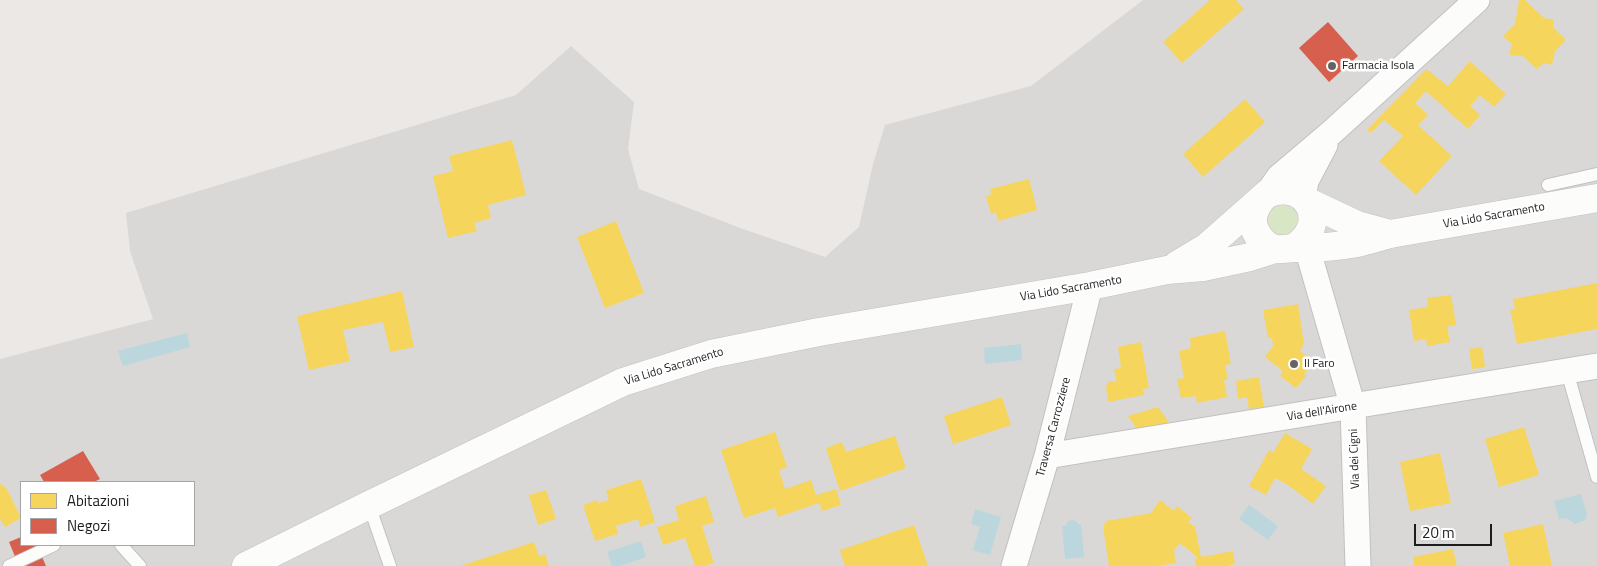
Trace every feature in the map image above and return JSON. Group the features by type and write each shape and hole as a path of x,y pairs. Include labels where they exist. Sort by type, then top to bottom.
{"street":[{"path":"1332,132 1308,176 1305,199 1313,215 1313,223 1296,246 1262,242 1254,228 1254,213 1256,206 1279,177 1332,132 1477,0"},
{"path":"1167,270 1191,258 1207,247 1264,197 1275,191 1292,191 1357,225 1390,234"},
{"name":"Via Lido Sacramento","path":"246,566 369,504 623,382 711,354 819,332 1090,286 1167,270 1203,267 1296,246 1357,243 1390,234 1597,198"},
{"name":"Via dei Cigni","path":"1296,246 1353,407 1358,566"},
{"name":"Traversa Carrozziere","path":"1014,566 1047,456 1090,286"},
{"name":"Via dell'Airone","path":"1047,456 1597,366"}],"lane":[{"path":"1548,185 1597,174"},
{"path":"1567,371 1597,477"},
{"path":"369,504 390,566"},
{"path":"9,566 52,546"},
{"path":"122,546 140,566"}],"shaded area":[{"path":"1143,0 1597,0 1597,566 0,566 0,359 153,319 130,251 126,213 516,95 571,46 634,102 628,149 639,189 743,229 825,257 859,227 873,164 885,125 1031,86"}],"green space":[{"path":"1283,205 1294,209 1298,220 1294,231 1283,235 1272,231 1268,220 1272,209"}],"water":[{"path":"187,333 190,347 123,366 118,351"},
{"path":"1021,344 1022,360 985,364 984,348"},
{"path":"1581,494 1587,515 1585,520 1575,524 1567,518 1559,519 1554,501"},
{"path":"1249,505 1278,526 1268,540 1239,519"},
{"path":"975,509 1001,517 990,555 973,550 980,527 971,524"},
{"path":"1072,520 1081,524 1084,557 1065,559 1062,526 1066,526 1068,521"},
{"path":"641,541 646,557 620,566 612,566 607,552"}],"building: Abitazioni":[{"path":"1210,0 1236,0 1244,9 1182,63 1163,42"},
{"path":"1519,0 1525,0 1544,18 1554,20 1553,27 1566,40 1555,51 1552,65 1544,63 1537,69 1523,56 1509,55 1512,44 1503,36 1515,24"},
{"path":"1470,61 1506,94 1494,107 1480,95 1470,106 1480,115 1468,129 1426,91 1415,103 1428,115 1418,125 1452,156 1416,195 1379,161 1403,136 1384,120 1371,133 1367,130 1426,69 1448,86"},
{"path":"1245,99 1265,122 1203,177 1183,154"},
{"path":"512,140 526,195 488,205 491,218 474,223 477,231 448,238 433,176 453,171 449,156"},
{"path":"1029,179 1037,210 998,221 996,212 991,214 986,196 991,195 990,189"},
{"path":"616,221 644,293 605,308 577,237"},
{"path":"1597,283 1597,329 1517,344 1510,309 1515,309 1513,299"},
{"path":"402,291 414,347 390,352 383,322 343,330 350,361 309,370 297,316"},
{"path":"1451,295 1456,325 1447,326 1450,342 1427,346 1426,339 1414,341 1409,310 1428,307 1427,298"},
{"path":"1298,304 1304,344 1300,351 1314,362 1304,374 1307,375 1296,388 1280,376 1283,371 1265,357 1273,346 1272,338 1268,338 1263,310"},
{"path":"1225,331 1231,364 1225,365 1228,380 1224,380 1227,397 1197,403 1196,396 1181,398 1177,379 1184,378 1179,351 1191,348 1190,338"},
{"path":"1141,342 1149,388 1143,389 1144,395 1108,402 1106,386 1110,381 1117,382 1114,369 1121,368 1118,347"},
{"path":"1482,347 1485,367 1472,369 1469,349"},
{"path":"1259,377 1264,407 1249,409 1247,397 1238,399 1236,381"},
{"path":"1002,397 1011,425 953,444 944,416"},
{"path":"1158,407 1170,424 1137,429 1128,416"},
{"path":"1524,427 1539,475 1499,487 1485,439"},
{"path":"775,432 787,467 779,470 785,489 811,480 816,495 836,489 841,505 822,511 819,503 778,517 775,508 744,518 721,450"},
{"path":"1285,433 1312,449 1301,469 1326,486 1313,504 1288,485 1275,478 1266,495 1249,486 1269,450 1273,453"},
{"path":"895,436 906,468 840,491 826,448 842,442 846,452"},
{"path":"1440,453 1451,503 1410,511 1400,462"},
{"path":"641,479 655,522 640,527 638,519 616,526 618,534 595,541 583,505 597,500 598,503 609,500 606,490"},
{"path":"0,483 7,489 20,519 5,527 0,519"},
{"path":"546,490 556,519 538,525 529,495"},
{"path":"706,496 714,522 702,526 714,563 695,566 685,538 663,545 657,527 679,520 675,506"},
{"path":"1160,500 1174,511 1177,506 1192,518 1188,522 1195,526 1201,557 1233,551 1235,564 1226,566 1196,566 1195,561 1197,557 1180,543 1174,550 1176,563 1157,566 1109,566 1103,527 1106,521 1151,513"},
{"path":"1543,524 1552,566 1510,566 1503,533"},
{"path":"914,525 928,566 845,566 840,550"},
{"path":"534,542 539,556 545,554 549,566 460,566"},
{"path":"1453,549 1457,566 1414,566 1413,557"}],"building: Negozi":[{"path":"1328,22 1358,56 1329,82 1299,48"},
{"path":"83,451 100,479 96,481 43,481 40,475"},
{"path":"20,537 20,546 37,546 46,566 19,566 9,542"}],"place":[{"name":"Farmacia Isola","path":"1332,66"},
{"name":"Il Faro","path":"1294,364"}]}
